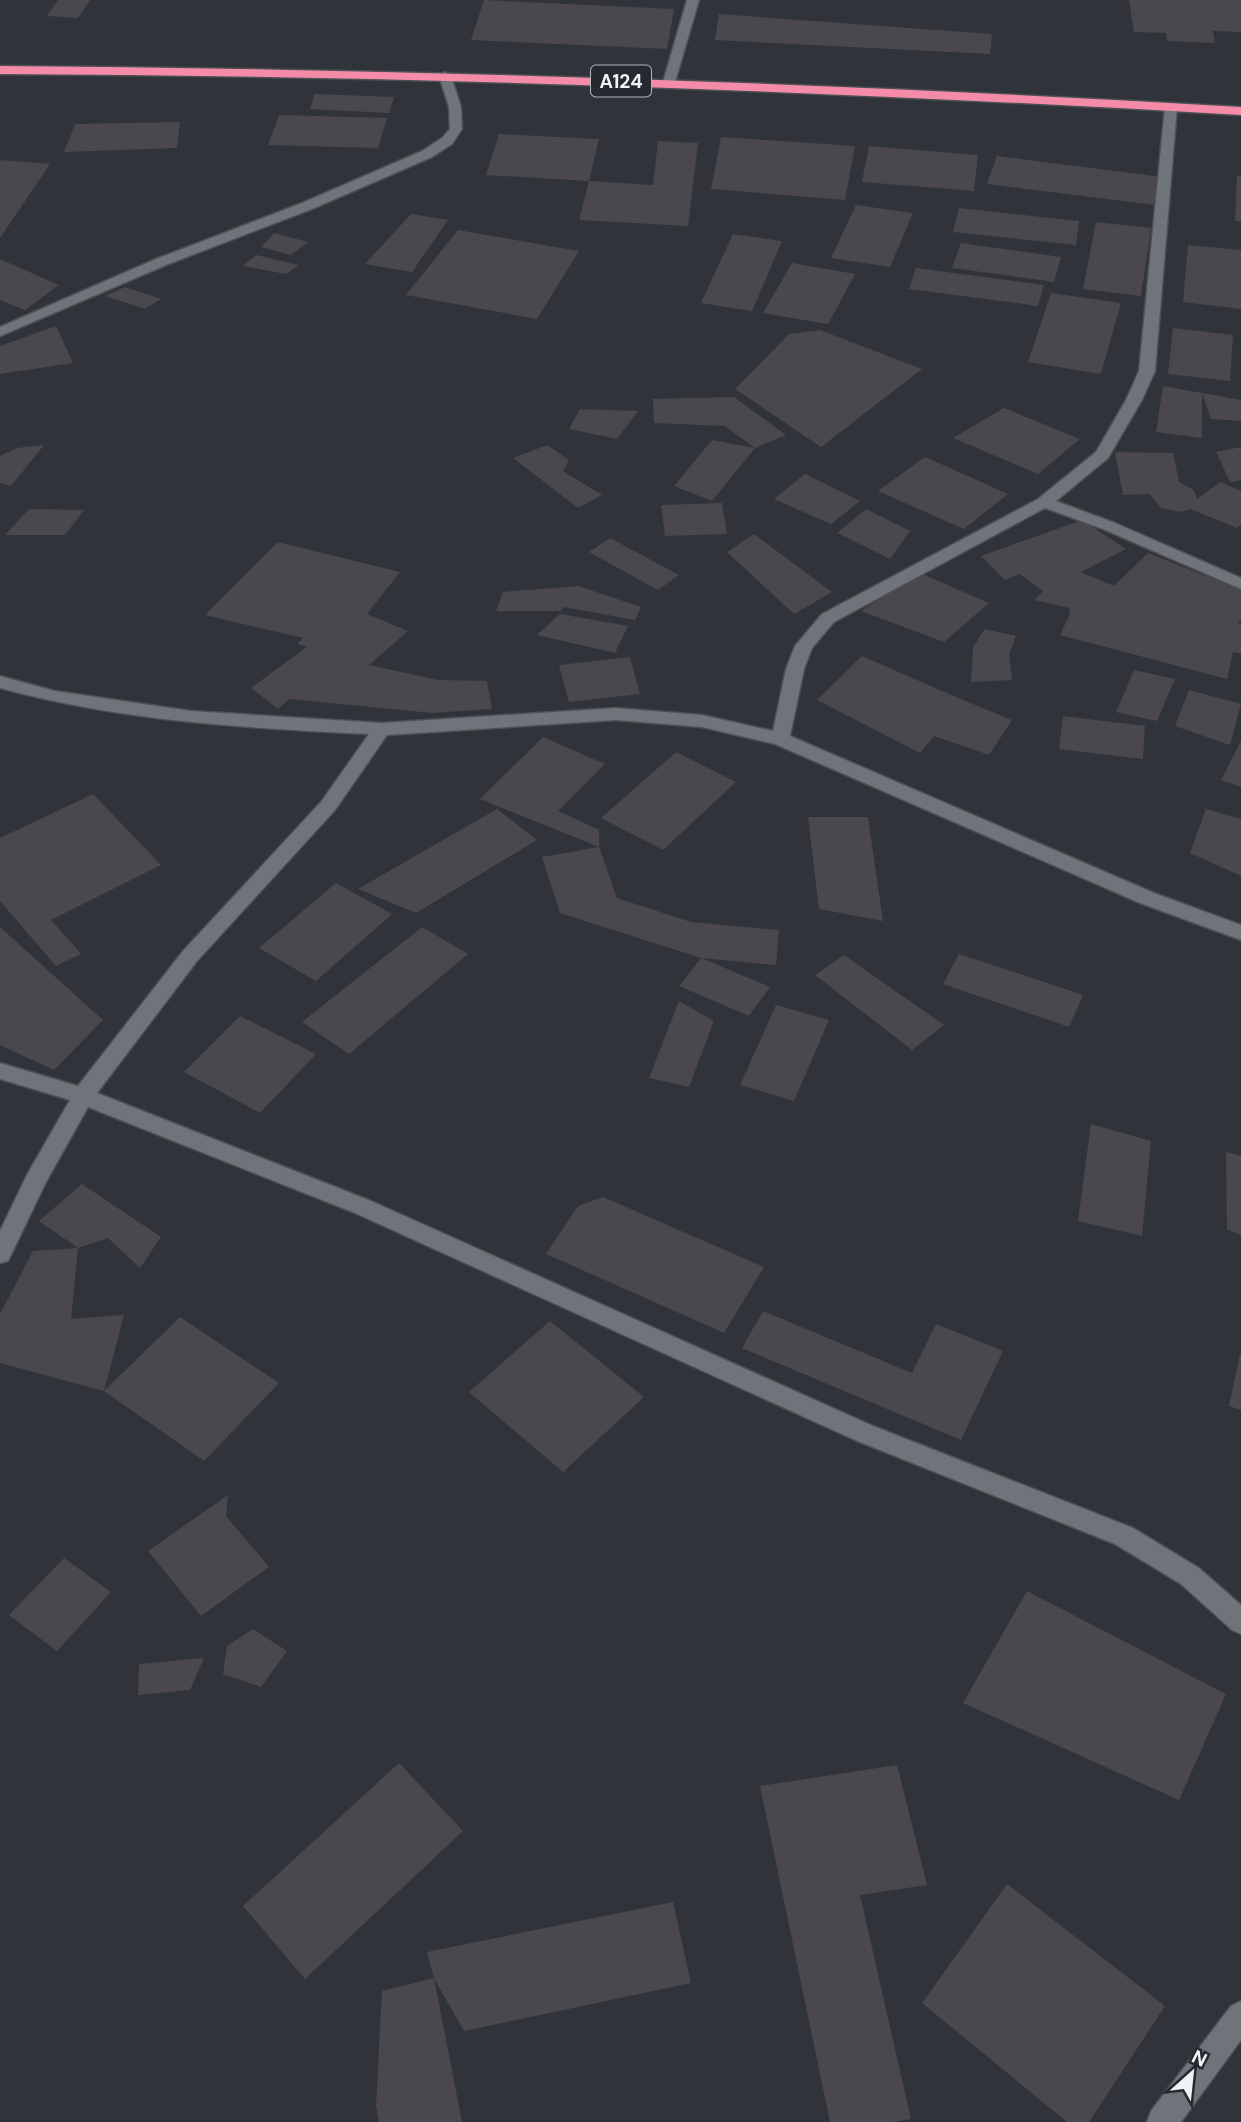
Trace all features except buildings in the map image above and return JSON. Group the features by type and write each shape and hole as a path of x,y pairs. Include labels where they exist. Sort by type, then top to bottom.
{"highway":[{"name":"A124","path":"0,70 211,71 669,82 1241,111"}],"street":[{"path":"669,82 693,0"},
{"path":"0,332 162,262 307,206 428,154 447,141 456,129 455,107 445,76"},
{"path":"780,739 795,669 804,646 828,618 1044,502 1101,456 1135,400 1147,371 1171,107"},
{"path":"1044,502 1109,526 1241,584"},
{"path":"0,682 55,697 191,717 382,729 616,714 702,721 780,739 1147,898 1241,933"},
{"path":"0,1254 36,1179 83,1096 190,956 328,806 382,729"},
{"path":"0,1071 83,1096 363,1207 864,1433 1124,1536 1190,1576 1241,1622"},
{"path":"1162,2122 1241,2016"}]}
